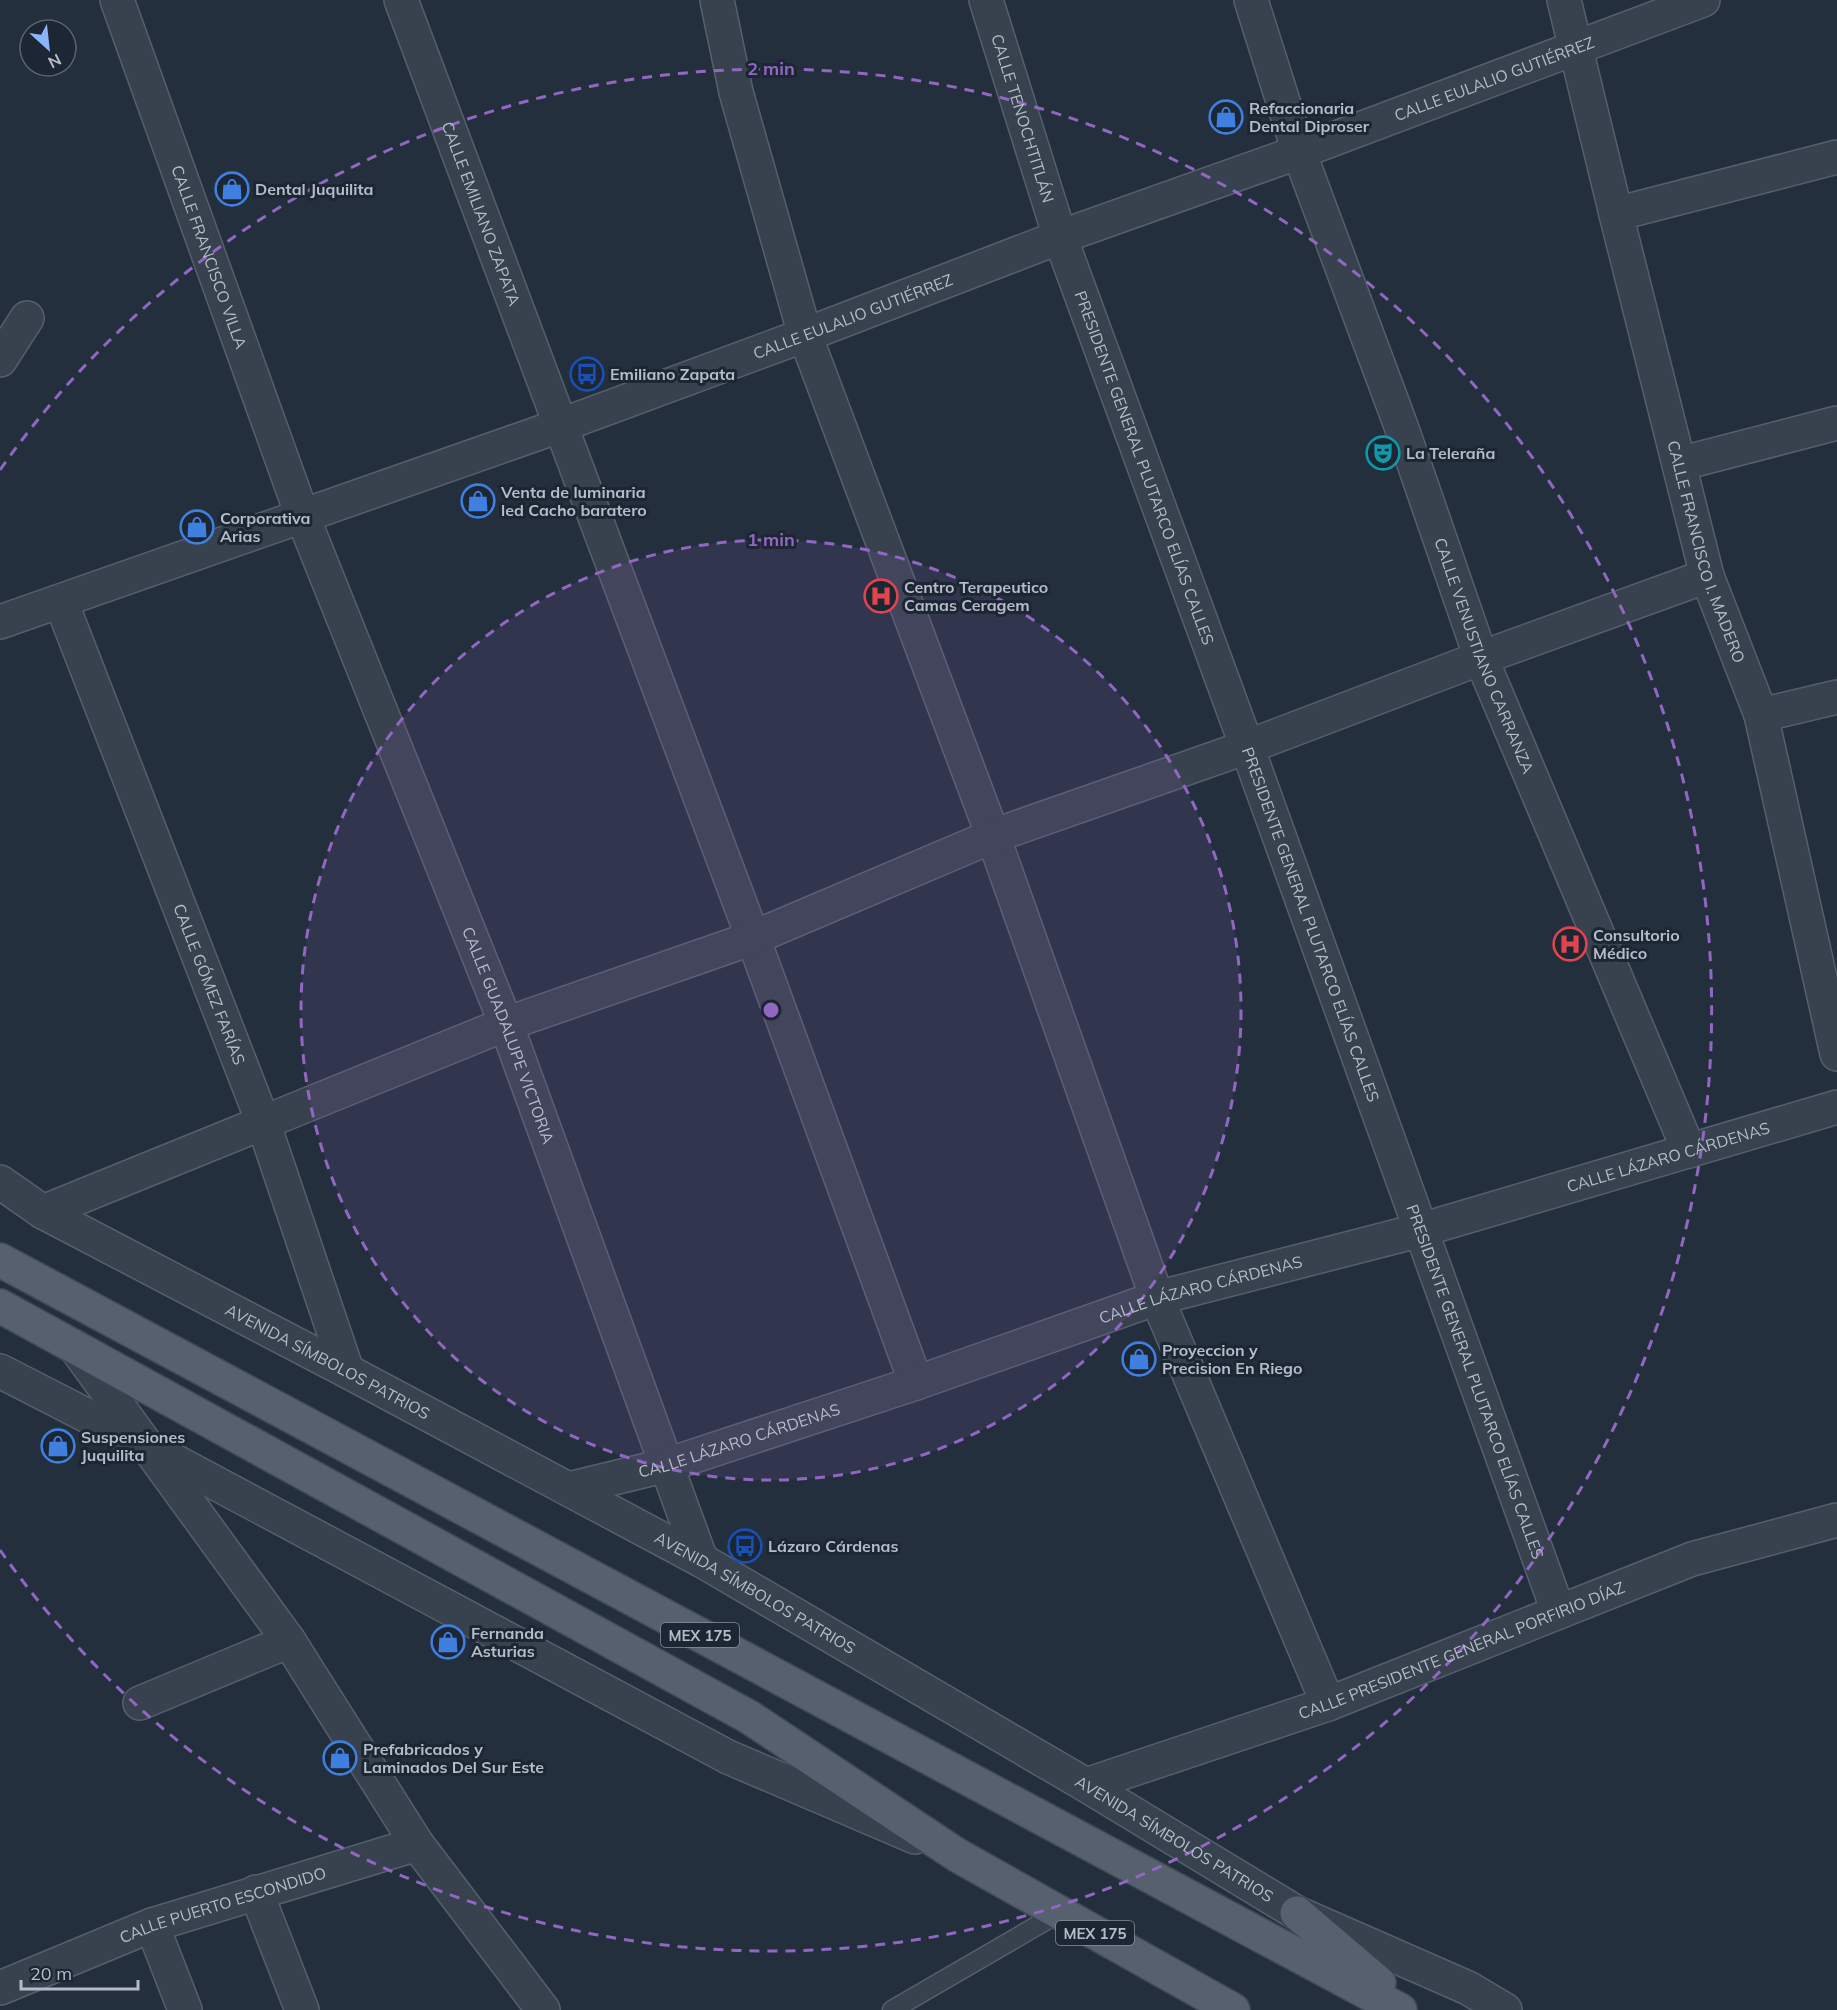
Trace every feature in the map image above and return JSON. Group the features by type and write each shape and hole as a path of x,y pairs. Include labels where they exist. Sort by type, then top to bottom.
{"main road":[{"name":"MEX 175","path":"0,1256 1400,2010"},
{"name":"MEX 175","path":"0,1306 749,1718 957,1855 1233,2010"},
{"path":"1297,1913 1410,2010"}],"street":[{"name":"CALLE FRANCISCO VILLA","path":"117,0 302,515"},
{"name":"CALLE EMILIANO ZAPATA","path":"401,0 753,938 916,1383"},
{"path":"717,0 736,92 805,335 993,836 1158,1298 1328,1704"},
{"name":"CALLE TENOCHTITLÁN","path":"986,0 1060,237"},
{"name":"CALLE VENUSTIANO CARRANZA","path":"1251,0 1299,152 1401,426 1481,658 1689,1151"},
{"name":"CALLE FRANCISCO I. MADERO","path":"1564,0 1707,576 1761,715 1824,946 1837,1054"},
{"name":"CALLE EULALIO GUTIÉRREZ","path":"0,622 560,426 1060,237 1299,152 1702,0"},
{"path":"1616,214 1837,157"},
{"name":"PRESIDENTE GENERAL PLUTARCO ELÍAS CALLES","path":"1060,237 1247,747 1558,1611"},
{"path":"0,360 27,318"},
{"path":"1679,464 1837,423"},
{"name":"CALLE GUADALUPE VICTORIA","path":"302,515 506,1024 701,1560"},
{"path":"43,1212 506,1024 753,938 993,836 1247,747 1481,658 1707,576"},
{"name":"CALLE GÓMEZ FARÍAS","path":"61,602 263,1122 347,1371"},
{"path":"1761,715 1837,697"},
{"name":"CALLE LÁZARO CÁRDENAS","path":"569,1489 667,1465 916,1383 1158,1298 1421,1230 1837,1107"},
{"name":"AVENIDA SÍMBOLOS PATRIOS","path":"0,1182 43,1212 701,1560 1086,1785 1297,1913 1468,1988 1505,2010"},
{"path":"75,1347 290,1641 417,1844 543,2010"},
{"path":"0,1371 150,1448 728,1756 957,1855"},
{"name":"CALLE PRESIDENTE GENERAL PORFIRIO DÍAZ","path":"1086,1785 1328,1704 1692,1559 1837,1520"},
{"path":"140,1703 290,1641"},
{"name":"CALLE PUERTO ESCONDIDO","path":"0,1988 152,1925 417,1844"},
{"path":"256,1892 302,2010"},
{"path":"152,1925 185,2010"}],"lane":[{"path":"892,2010 1059,1913"}],"place":[{"name":"Refaccionaria Dental Diproser","path":"1226,117"},
{"name":"Dental Juquilita","path":"232,189"},
{"name":"Emiliano Zapata","path":"587,374"},
{"name":"La Teleraña","path":"1383,453"},
{"name":"Venta de luminaria led Cacho baratero","path":"478,501"},
{"name":"Corporativa Arias","path":"197,527"},
{"name":"Centro Terapeutico Camas Ceragem","path":"881,596"},
{"name":"Consultorio Médico","path":"1570,944"},
{"name":"Proyeccion y Precision En Riego","path":"1139,1359"},
{"name":"Suspensiones Juquilita","path":"58,1446"},
{"name":"Lázaro Cárdenas","path":"745,1546"},
{"name":"Fernanda Asturias","path":"448,1642"},
{"name":"Prefabricados y Laminados Del Sur Este","path":"340,1758"}]}
